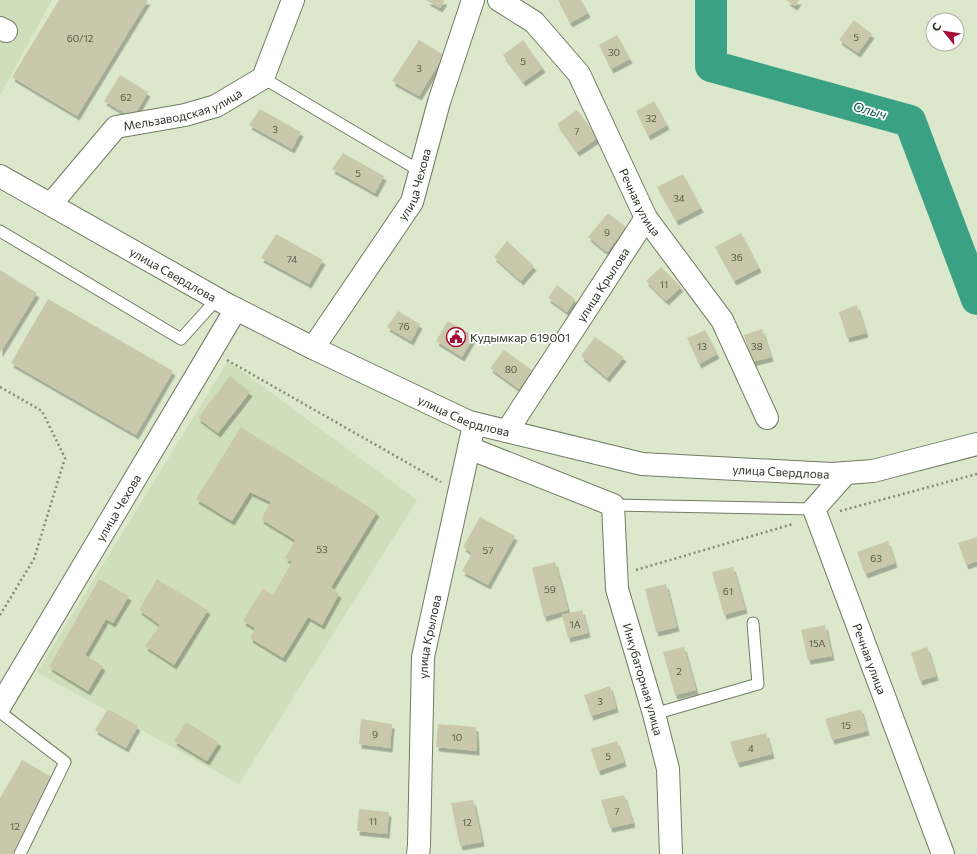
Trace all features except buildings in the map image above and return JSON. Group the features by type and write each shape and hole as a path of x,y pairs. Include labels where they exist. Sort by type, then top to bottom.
{"street":[{"path":"263,78 294,0"},
{"name":"улица Чехова","path":"313,348 412,202 439,102 473,0"},
{"name":"Речная улица","path":"498,0 534,22 580,74 646,218 722,320 767,418"},
{"name":"Мельзаводская улица","path":"51,204 116,126 184,115 216,106 263,78"},
{"name":"улица Свердлова","path":"0,176 226,304 313,348 462,419 474,423 642,464 832,474 873,471 977,444"},
{"name":"улица Крылова","path":"507,431 646,218"},
{"name":"улица Чехова","path":"0,706 211,350 226,304"},
{"name":"улица Крылова","path":"418,854 424,657 474,423"},
{"path":"469,448 613,505"},
{"path":"814,509 846,473"},
{"name":"Инкубаторная улица","path":"613,505 617,589 654,714 668,769 671,854"},
{"name":"Речная улица","path":"814,509 943,854"}],"lane":[{"path":"263,78 420,171"},
{"path":"0,231 181,339 226,304"},
{"path":"613,505 814,509"},
{"path":"654,714 758,684 753,623"},
{"path":"0,712 66,762 20,854"}],"path":[{"path":"211,350 459,492"},
{"path":"0,387 42,411 65,458 34,559 0,615"}],"shaded area":[{"path":"0,0 52,0 0,95"},
{"path":"228,361 417,500 239,784 37,672"}],"waterway":[{"name":"Олыч","path":"711,0 711,66 910,121 977,299"}],"place":[{"name":"Кудымкар 619001","path":"456,337"}]}
